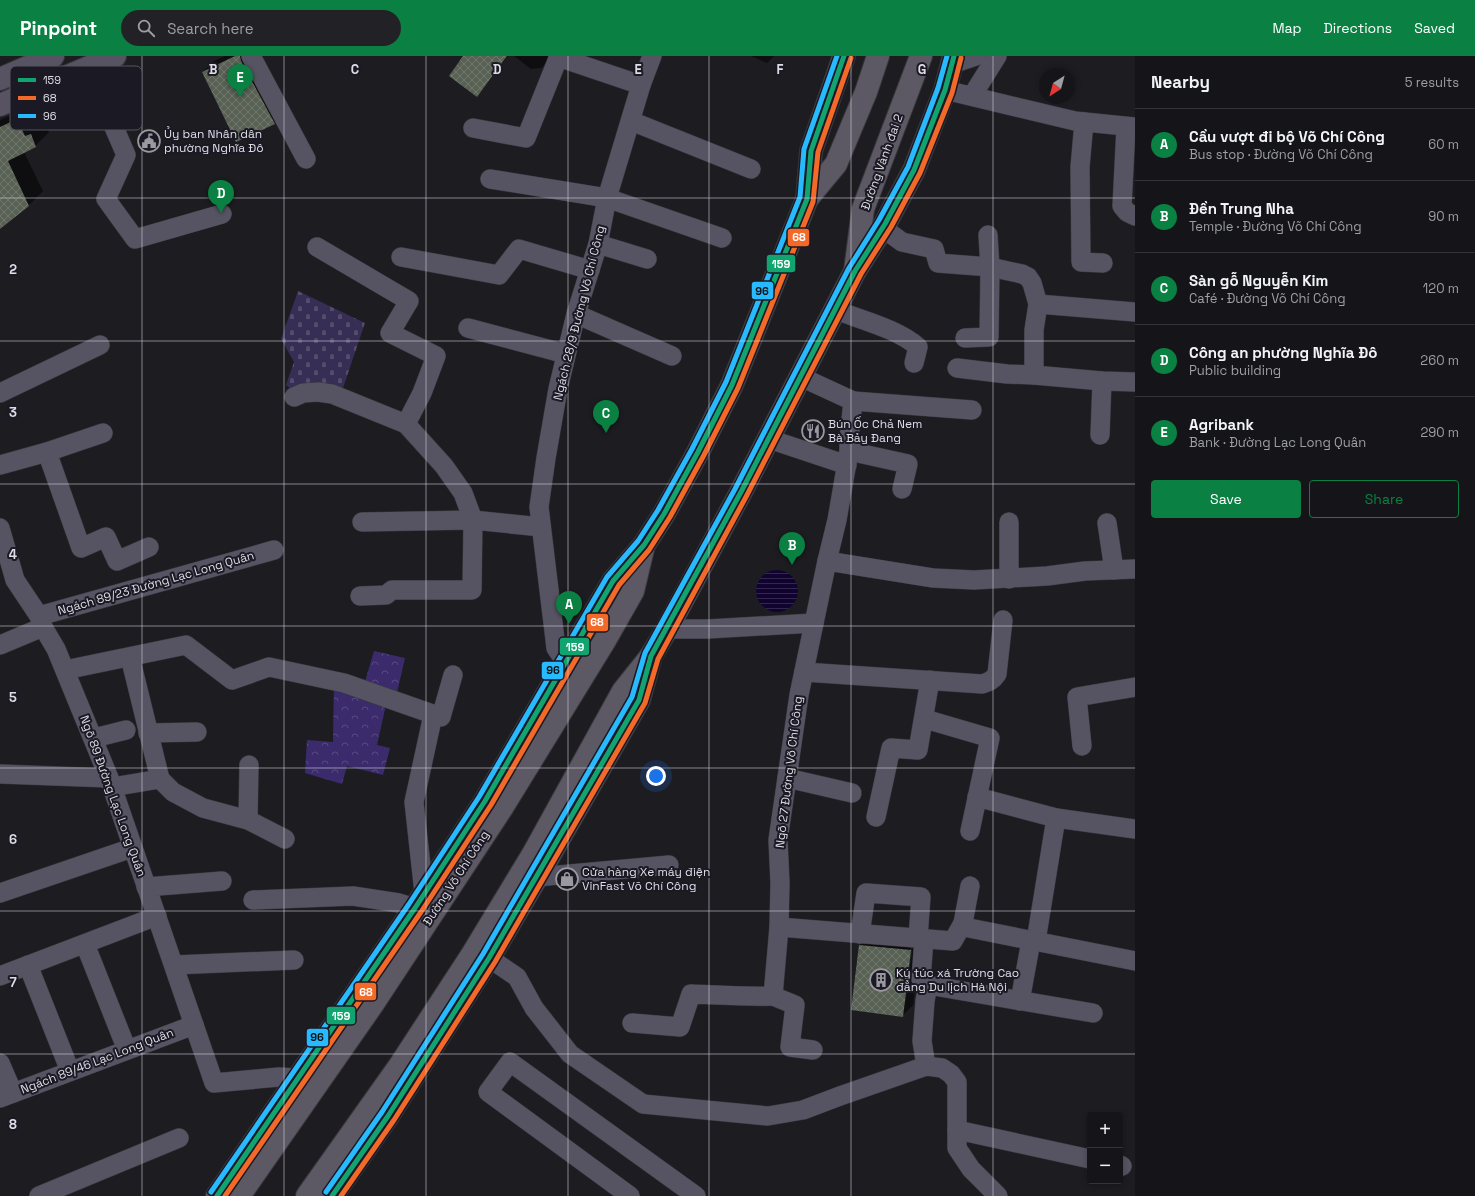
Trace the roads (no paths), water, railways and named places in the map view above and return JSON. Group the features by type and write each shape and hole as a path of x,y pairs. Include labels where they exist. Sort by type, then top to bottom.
{"highway":[{"path":"807,199 836,164 866,92 878,56"},
{"name":"Đường Vành đai 2","path":"855,271 864,209 921,56"},
{"name":"Đường Võ Chí Công","path":"239,1196 373,1004 502,808 604,642 633,591 644,545 664,514 732,385 807,199"},
{"path":"307,1196 400,1065 473,953 533,854 623,691 651,656 742,492 855,271"}],"main road":[{"path":"30,66 53,56"},
{"path":"90,66 115,56"},
{"path":"807,199 811,151 844,56"},
{"path":"855,271 883,228 914,170 945,90 953,60"},
{"path":"0,79 10,75"},
{"path":"0,105 10,101"},
{"name":"Đường Võ Chí Công","path":"216,1196 420,900 485,801 561,656 613,580 644,545"},
{"path":"332,1196 388,1116 489,958 537,877 639,700 651,656"}],"street":[{"path":"252,56 306,159"},
{"name":"Ngách 28/9 Đường Võ Chí Công","path":"561,656 539,507 546,458 558,389 576,314 598,244 607,198 641,85 652,56"},
{"path":"953,60 976,56"},
{"path":"972,96 997,56"},
{"path":"473,128 526,138 559,57 641,85"},
{"path":"945,90 1075,121 1131,127 1122,206 1127,212 1135,216"},
{"path":"631,121 751,169"},
{"path":"1084,122 1080,167 1081,262 1103,263"},
{"path":"115,130 126,155 106,199 134,239 222,214"},
{"path":"490,179 607,198 722,238"},
{"path":"883,228 902,242 934,249 938,263 990,266 1022,274 1028,277 1032,283 1038,304 1034,330 1034,375"},
{"path":"965,338 989,337 990,266 988,235"},
{"path":"598,244 647,259"},
{"path":"318,247 409,301 390,333 436,356 422,393 406,424"},
{"path":"401,258 499,276 519,249 590,270"},
{"path":"1038,304 1135,312"},
{"path":"836,310 896,333 910,340 918,347 914,364"},
{"path":"576,314 672,356"},
{"path":"468,328 566,354"},
{"path":"0,393 100,345"},
{"path":"957,368 1007,374 1135,382"},
{"path":"801,377 854,401 972,410"},
{"path":"1100,435 1102,381"},
{"path":"294,397 303,393 318,392 332,394 406,424 444,466 463,493 473,520 472,590 392,590 386,595 360,596"},
{"path":"854,401 848,458 837,520 827,561 933,578 974,580 1010,579 1085,571 1135,569"},
{"path":"0,465 47,452 102,433"},
{"path":"769,439 848,458 908,464 902,489"},
{"path":"47,452 81,548 106,538 117,561 149,547"},
{"path":"362,522 473,520 541,527"},
{"path":"1010,522 1010,579"},
{"path":"1107,523 1114,570"},
{"name":"Ngõ 89 Đường Lạc Long Quân","path":"0,528 16,580 56,649 94,738 111,783 132,848 157,916 214,1083 279,1077 298,1078"},
{"name":"Ngách 89/23 Đường Lạc Long Quân","path":"0,645 41,622 274,550"},
{"name":"Ngõ 27 Đường Võ Chí Công","path":"773,996 779,927 780,883 778,840 799,695 827,561"},
{"path":"804,672 930,680 974,685 982,684 994,679 997,674 1003,620"},
{"path":"666,629 708,629 814,624"},
{"path":"65,670 186,645 232,680 269,667 344,683 441,717 453,675"},
{"path":"130,657 160,779 173,792 203,808 248,820 285,839"},
{"path":"876,817 891,748 918,750 925,718 930,680"},
{"path":"1082,746 1077,697 1135,687"},
{"path":"253,900 353,896 399,903 420,900 414,802 433,714"},
{"path":"925,718 990,738 970,831"},
{"path":"94,738 126,730"},
{"path":"148,733 197,732"},
{"path":"248,820 250,765"},
{"path":"0,774 111,783 160,779"},
{"path":"787,778 852,793"},
{"path":"977,797 1056,818 1135,829"},
{"path":"1020,1001 1034,941 1056,818"},
{"path":"0,893 132,848"},
{"path":"537,877 669,865"},
{"path":"146,887 222,881"},
{"path":"779,927 953,941 963,923 970,886"},
{"path":"860,934 866,893 921,897 922,979 928,985 1093,1013"},
{"path":"0,976 157,916"},
{"path":"963,923 964,927 967,928 1135,961"},
{"path":"86,944 127,1050"},
{"path":"489,958 518,977 534,1008 570,1054 643,1104 768,1116 804,1110 926,1066 942,1068 951,1074 957,1082 957,1148 971,1169 998,1196"},
{"path":"174,965 294,960"},
{"path":"28,965 70,1071"},
{"path":"926,1066 922,1040 925,1001 928,985"},
{"path":"632,1023 680,1027 691,994 746,997 773,996 795,1004 790,1047 813,1050"},
{"name":"Ngách 89/46 Lạc Long Quân","path":"6,1096 194,1025"},
{"path":"630,1196 488,1092 510,1062 696,1196"},
{"path":"0,1063 6,1096"},
{"path":"957,1130 1087,1158"},
{"path":"39,1196 179,1138"}],"place":[{"name":"Agribank","path":"240,97"},
{"name":"Ủy ban Nhân dân phường Nghĩa Đô","path":"149,141"},
{"name":"Công an phường Nghĩa Đô","path":"221,213"},
{"name":"Bún Ốc Chả Nem Bà Bảy Đang","path":"813,431"},
{"name":"Sàn gỗ Nguyễn Kim","path":"606,433"},
{"name":"Đền Trung Nha","path":"792,565"},
{"name":"Cầu vượt đi bộ Võ Chí Công","path":"569,624"},
{"name":"Cửa hàng Xe máy điện VinFast Võ Chí Công","path":"567,879"},
{"name":"Ký túc xá Trường Cao đẳng Du lịch Hà Nội","path":"881,980"}]}
